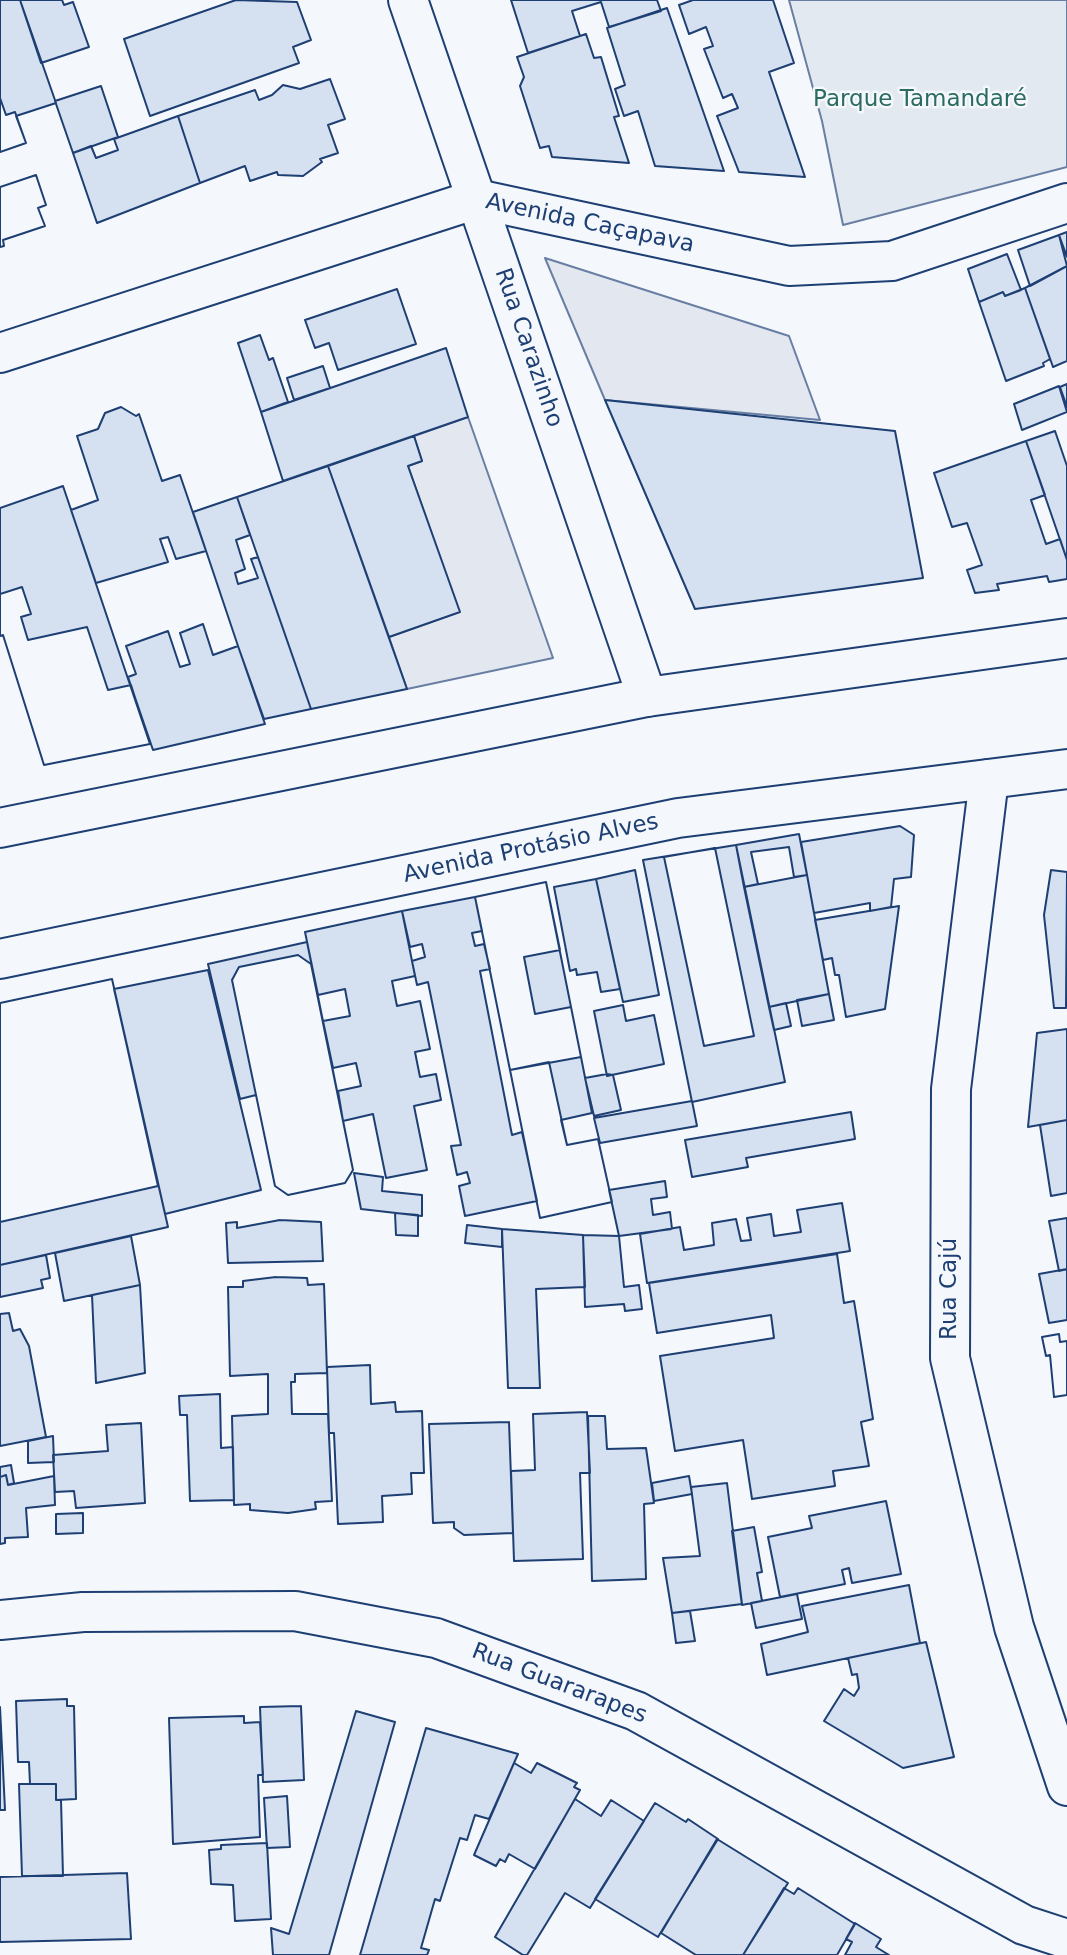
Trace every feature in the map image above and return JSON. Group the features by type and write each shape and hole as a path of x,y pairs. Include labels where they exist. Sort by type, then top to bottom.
{"street":[{"name":"Rua Carazinho","path":"408,0 647,696"},
{"name":"Avenida Caçapava","path":"0,353 477,199 789,266 892,261 1067,203"},
{"path":"0,828 647,696 1067,638"},
{"name":"Avenida Protásio Alves","path":"0,959 678,818 1067,769"},
{"name":"Rua Cajú","path":"989,779 951,1089 950,1358 1014,1627 1067,1786"},
{"name":"Rua Guararapes","path":"0,1620 83,1612 295,1611 436,1638 636,1711 1024,1925 1067,1939"}],"green space":[{"name":"Parque Tamandaré","path":"789,0 1067,0 1067,167 843,225 822,121"}],"shaded area":[{"path":"545,258 789,336 820,420 605,400"},
{"path":"468,417 553,658 407,689 389,637 459,612 408,466 422,461 414,436"}],"building":[{"path":"0,0 20,0 56,103 16,116 26,143 0,152"},
{"path":"20,0 62,0 64,5 73,2 89,47 41,63"},
{"path":"236,0 297,2 311,40 293,47 299,63 150,116 124,39"},
{"path":"511,0 657,0 661,11 609,27 601,2 572,11 580,36 528,53"},
{"path":"693,0 773,0 794,63 769,72 805,177 739,172 717,116 738,108 732,94 723,98 704,49 713,46 706,27 689,34 679,5"},
{"path":"667,8 724,171 655,166 638,111 624,116 615,89 625,85 607,28"},
{"path":"586,34 594,58 601,57 619,116 614,117 629,163 552,157 549,146 540,148 520,86 524,77 517,57"},
{"path":"330,79 345,119 328,125 338,153 320,159 322,162 303,176 278,175 277,172 250,181 245,166 200,183 178,116 255,90 259,100 272,95 283,85 300,89"},
{"path":"101,86 118,137 73,153 55,101"},
{"path":"0,98 6,115 15,112 26,143 0,152"},
{"path":"178,116 200,183 97,223 73,153 91,146 96,158 118,150 114,139"},
{"path":"36,175 46,205 38,208 45,226 3,240 4,246 0,247 0,187"},
{"path":"36,175 46,205 38,208 45,226 3,240 4,246 0,247 0,187"},
{"path":"1067,232 1067,257 1059,235"},
{"path":"1059,235 1067,266 1030,286 1018,250"},
{"path":"1007,254 1021,290 1005,296 1003,292 979,302 968,269"},
{"path":"1067,266 1067,361 1053,367 1025,288"},
{"path":"1025,288 1050,359 1043,363 1044,366 1006,381 979,302 1003,292 1005,296"},
{"path":"397,289 416,344 338,370 329,343 315,348 305,320"},
{"path":"260,335 269,360 273,358 288,402 261,412 238,343"},
{"path":"446,348 468,417 283,481 261,412"},
{"path":"323,366 330,388 294,400 287,378"},
{"path":"1067,384 1067,407 1060,387"},
{"path":"1059,386 1067,412 1022,430 1014,404"},
{"path":"605,400 895,431 923,578 695,609"},
{"path":"121,407 136,416 139,414 162,481 180,475 206,551 176,559 168,537 160,539 168,562 96,583 71,510 98,500 77,436 98,429 105,413"},
{"path":"1055,431 1067,466 1067,560 1026,441"},
{"path":"414,436 422,461 408,466 460,612 389,637 328,466"},
{"path":"1026,441 1045,495 1031,500 1046,544 1060,539 1067,560 1067,579 1049,582 1047,576 997,584 999,590 975,593 967,570 982,565 967,523 952,527 934,473"},
{"path":"328,466 407,689 311,709 237,497"},
{"path":"63,486 150,744 44,765 3,635 0,636 0,508"},
{"path":"237,497 250,535 236,540 245,569 235,573 238,584 258,578 251,559 258,557 311,709 264,719 238,646 193,512"},
{"path":"22,587 31,614 21,617 28,640 87,627 108,690 131,685 150,744 44,765 3,635 0,636 0,594"},
{"path":"203,624 213,655 238,646 265,724 153,750 128,677 136,674 126,646 168,631 180,667 190,664 180,633"},
{"path":"900,826 914,835 911,877 894,879 891,907 870,911 870,903 814,913 801,842"},
{"path":"799,834 807,875 794,877 789,847 751,852 758,884 744,887 736,845"},
{"path":"736,845 785,1082 692,1102 643,860"},
{"path":"715,848 754,1036 704,1046 664,857"},
{"path":"635,870 659,995 623,1002 596,879"},
{"path":"1051,870 1067,872 1066,1008 1054,1008 1044,915"},
{"path":"807,875 829,994 769,1007 744,887"},
{"path":"596,879 620,989 601,992 597,972 577,975 576,969 570,971 554,887"},
{"path":"546,882 581,1057 510,1070 475,897"},
{"path":"546,882 560,950 524,957 535,1014 571,1007 581,1057 510,1070 475,897"},
{"path":"475,897 482,931 472,933 475,946 484,944 490,969 480,971 512,1135 522,1132 537,1201 465,1216 459,1186 470,1183 467,1172 457,1175 451,1146 461,1145 428,982 417,985 412,961 425,957 422,944 410,947 402,911"},
{"path":"899,906 885,1009 846,1017 839,975 835,975 832,958 823,960 815,920"},
{"path":"402,911 415,976 392,981 397,1006 420,1001 430,1049 415,1052 420,1077 436,1074 441,1100 414,1106 427,1170 386,1178 373,1114 343,1121 338,1091 361,1086 356,1063 333,1068 323,1021 350,1016 345,989 318,995 305,932"},
{"path":"307,942 353,1170 345,1183 288,1195 275,1186 256,1095 240,1099 208,964"},
{"path":"298,955 311,964 353,1170 345,1183 288,1195 275,1186 232,980 239,967"},
{"path":"208,970 261,1190 165,1214 114,989"},
{"path":"112,979 168,1227 0,1265 0,1003"},
{"path":"112,979 158,1186 0,1222 0,1003"},
{"path":"829,994 834,1020 802,1026 797,1000"},
{"path":"786,1003 791,1026 774,1030 769,1007"},
{"path":"623,1005 626,1021 654,1015 664,1064 607,1076 594,1011"},
{"path":"1067,1029 1067,1120 1028,1127 1037,1033"},
{"path":"581,1057 592,1113 561,1120 567,1145 598,1139 612,1202 540,1218 510,1070"},
{"path":"549,1062 567,1145 598,1139 612,1202 540,1218 510,1070"},
{"path":"613,1075 621,1110 594,1116 585,1078"},
{"path":"692,1101 697,1126 600,1143 594,1118"},
{"path":"851,1112 855,1139 746,1158 748,1167 692,1177 685,1140"},
{"path":"1067,1120 1067,1193 1051,1196 1040,1125"},
{"path":"354,1173 383,1177 382,1191 422,1195 422,1216 361,1209"},
{"path":"665,1181 667,1197 651,1199 653,1215 670,1212 672,1229 619,1236 609,1190"},
{"path":"842,1203 850,1251 647,1283 640,1234 680,1227 684,1250 714,1245 712,1223 736,1219 741,1241 751,1240 747,1218 771,1214 774,1236 801,1232 797,1210"},
{"path":"395,1213 418,1215 418,1236 396,1235"},
{"path":"1067,1218 1067,1269 1059,1271 1049,1221"},
{"path":"280,1220 321,1222 323,1261 228,1263 226,1223 237,1222 237,1228"},
{"path":"467,1225 502,1229 502,1247 465,1243"},
{"path":"502,1229 583,1235 585,1287 536,1289 540,1388 508,1388"},
{"path":"583,1235 619,1236 624,1287 639,1285 642,1309 625,1311 624,1304 585,1307"},
{"path":"131,1236 140,1285 64,1301 55,1253"},
{"path":"837,1254 844,1303 854,1301 873,1419 861,1422 869,1466 833,1471 835,1486 752,1499 743,1440 675,1451 660,1356 774,1338 771,1315 657,1333 649,1283"},
{"path":"46,1255 50,1278 41,1280 43,1288 0,1297 0,1265"},
{"path":"1067,1269 1067,1320 1049,1323 1039,1274"},
{"path":"276,1277 307,1278 308,1285 324,1284 327,1373 295,1374 295,1382 291,1382 292,1414 328,1414 332,1501 315,1502 316,1509 288,1513 250,1510 250,1504 234,1505 232,1416 268,1414 268,1374 230,1376 228,1287 243,1287 243,1281"},
{"path":"140,1285 145,1373 96,1383 92,1295"},
{"path":"9,1313 13,1331 20,1329 29,1346 46,1437 0,1446 0,1314"},
{"path":"1059,1334 1060,1342 1067,1341 1067,1395 1054,1397 1050,1355 1046,1356 1042,1337"},
{"path":"1059,1334 1060,1342 1067,1341 1067,1395 1054,1397 1050,1355 1046,1356 1042,1337"},
{"path":"370,1365 371,1404 395,1402 396,1412 422,1411 424,1473 411,1473 412,1494 382,1496 383,1522 338,1524 334,1433 329,1433 327,1367"},
{"path":"220,1394 221,1448 233,1447 234,1500 190,1501 187,1415 180,1415 179,1396"},
{"path":"587,1412 590,1473 580,1473 583,1559 514,1561 511,1471 535,1470 533,1414"},
{"path":"588,1416 605,1416 607,1449 646,1448 654,1503 644,1504 646,1579 592,1581"},
{"path":"509,1422 513,1533 464,1535 454,1528 454,1522 433,1523 429,1424"},
{"path":"141,1423 145,1503 76,1508 74,1491 55,1492 53,1455 108,1451 106,1425"},
{"path":"53,1436 54,1462 28,1463 28,1441"},
{"path":"11,1465 14,1483 8,1485 6,1475 0,1477 0,1467"},
{"path":"6,1475 8,1485 54,1476 55,1505 26,1508 28,1537 5,1538 5,1543 0,1544 0,1477"},
{"path":"689,1476 692,1494 654,1501 652,1483"},
{"path":"727,1483 742,1604 672,1613 663,1558 700,1556 691,1487"},
{"path":"886,1501 901,1574 852,1583 849,1568 842,1570 845,1584 780,1597 768,1537 812,1528 809,1516"},
{"path":"83,1513 83,1533 56,1534 56,1514"},
{"path":"754,1527 762,1572 757,1573 762,1601 742,1605 732,1531"},
{"path":"909,1585 920,1643 767,1675 761,1644 808,1632 802,1606"},
{"path":"797,1594 802,1619 756,1628 751,1603"},
{"path":"690,1611 695,1641 676,1643 672,1613"},
{"path":"926,1642 954,1757 903,1768 824,1721 844,1689 854,1696 859,1688 857,1674 852,1675 848,1658"},
{"path":"67,1699 67,1706 74,1706 76,1799 56,1800 56,1784 30,1784 29,1762 18,1762 16,1701"},
{"path":"301,1706 304,1780 263,1782 260,1707"},
{"path":"0,1707 5,1810 0,1810"},
{"path":"356,1711 395,1722 329,1955 273,1955 271,1928 289,1934"},
{"path":"244,1716 244,1723 260,1722 263,1775 258,1775 260,1837 173,1844 169,1718"},
{"path":"426,1728 518,1754 489,1819 475,1815 467,1840 460,1838 440,1901 435,1899 421,1948 429,1950 427,1955 360,1955"},
{"path":"514,1763 531,1773 537,1763 577,1783 574,1787 580,1790 535,1869 509,1854 505,1862 500,1859 496,1866 474,1855"},
{"path":"19,1784 56,1784 56,1800 61,1800 63,1876 22,1876"},
{"path":"287,1796 290,1847 267,1848 264,1798"},
{"path":"575,1799 601,1816 611,1800 644,1821 590,1908 565,1893 527,1955 523,1955 495,1937"},
{"path":"655,1803 686,1822 688,1819 718,1839 658,1937 595,1899"},
{"path":"717,1839 788,1883 743,1955 696,1955 661,1933"},
{"path":"267,1843 271,1919 235,1921 233,1885 211,1884 209,1850 221,1849 221,1845"},
{"path":"127,1873 131,1939 0,1942 0,1877"},
{"path":"784,1888 794,1894 798,1888 855,1924 837,1955 743,1955"},
{"path":"855,1923 881,1939 876,1947 889,1955 845,1955 852,1942 846,1939"}]}
